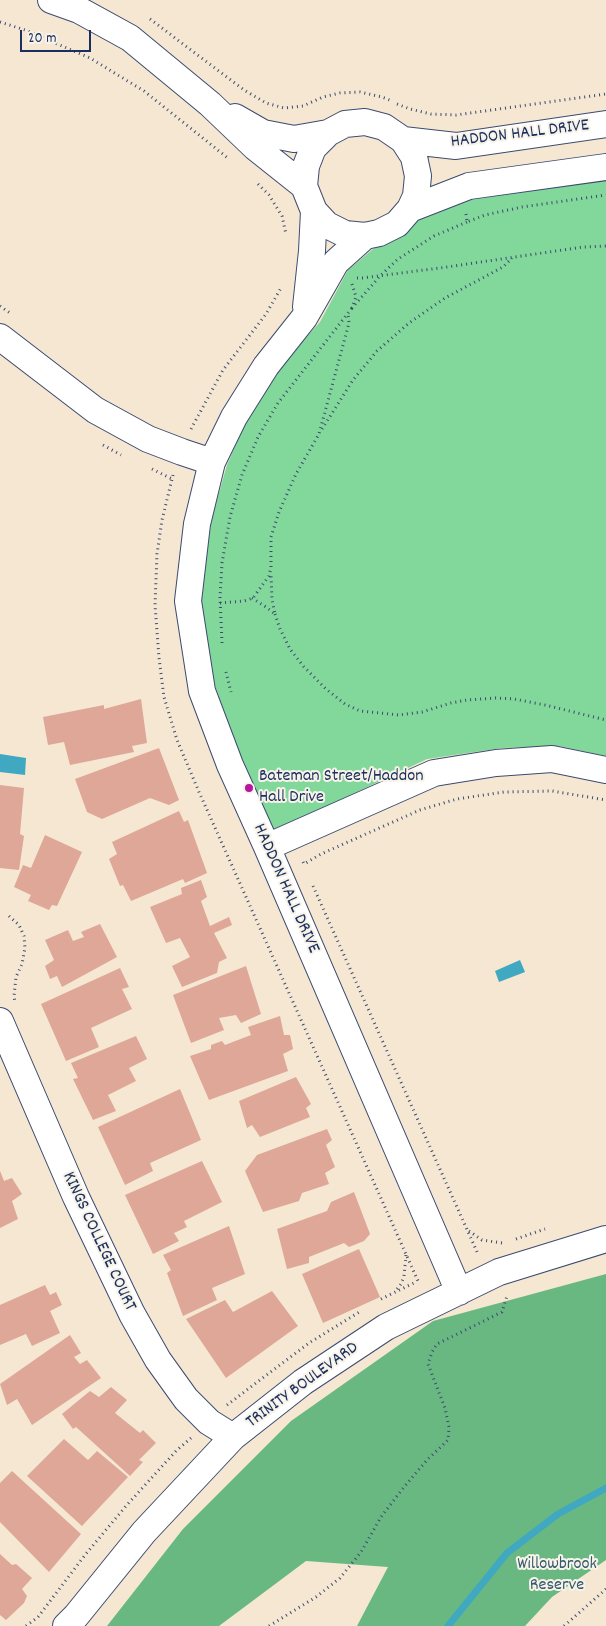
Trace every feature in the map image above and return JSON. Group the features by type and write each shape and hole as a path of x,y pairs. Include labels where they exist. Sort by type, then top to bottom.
{"street":[{"path":"51,0 79,10 130,38 210,104 255,147 275,147 294,139 328,133 346,124 365,122 384,127 403,140 414,157 418,176 416,196 410,209 397,224 379,233 365,236 345,234 327,225 314,211 304,186 275,147"},
{"name":"HADDON HALL DRIVE","path":"403,140 456,146 606,124"},
{"path":"304,186 306,166 313,148 328,133"},
{"path":"410,209 469,186 606,167"},
{"path":"304,318 312,250 314,211"},
{"name":"HADDON HALL DRIVE","path":"365,236 336,262 340,272 266,366 234,417 212,462 197,524 188,601 202,691 230,765 279,842 458,1292"},
{"path":"8,327 95,410 148,439 212,462"},
{"path":"279,842 434,773 496,763 552,759 606,770"},
{"name":"KINGS COLLEGE COURT","path":"9,1016 76,1197 132,1314 158,1360 186,1399 209,1422 233,1437"},
{"name":"TRINITY BOULEVARD","path":"66,1626 144,1532 233,1437 303,1382 386,1327 498,1272 606,1239"}],"path":[{"path":"144,15 244,90 266,103 284,108 303,106 323,97 340,93 360,92 382,97 410,109 432,114 456,115 606,94"},
{"path":"0,22 26,30 90,58 144,91 229,160"},
{"path":"287,237 282,216 269,195 252,179 275,147 286,127 303,106"},
{"path":"222,644 220,603 222,563 230,517 242,475 258,437 278,403 352,308 380,276 398,259 434,236 467,222"},
{"path":"340,272 363,278 583,247 606,246"},
{"path":"513,257 504,268 445,298 409,323 377,352 352,380 296,474 279,512 271,538 272,600 280,629 290,649 304,667 326,690 360,712 399,715 422,712 467,700 496,698 545,705 606,720"},
{"path":"340,272 354,288 356,297 352,308"},
{"path":"0,306 8,327"},
{"path":"319,434 349,323 348,314"},
{"path":"220,603 244,601 251,598 269,576 271,567"},
{"path":"251,598 266,606 275,614"},
{"path":"226,670 232,694"},
{"path":"304,864 321,854 420,810 457,799 504,792 552,792 606,800"},
{"path":"279,842 304,864 308,873"},
{"path":"312,882 478,1255"},
{"path":"9,916 19,925 24,936 25,948 22,964 16,978 9,1016"},
{"path":"465,1227 482,1240 505,1244"},
{"path":"395,1291 401,1284 404,1276 406,1253"},
{"path":"269,1626 316,1597 340,1578 361,1552 381,1517 404,1487 427,1460 448,1440 449,1427 445,1408 428,1364 436,1344 502,1312 508,1296 498,1272"},
{"path":"564,1626 606,1589"}],"green space":[{"path":"606,174 606,756 559,746 502,748 427,759 274,831 239,752 215,686 200,600 212,517 227,465 249,414 281,366 320,322 348,270 373,249 419,219 475,192"},
{"name":"Willowbrook Reserve","path":"606,1274 606,1560 552,1597 525,1626 357,1626 388,1567 306,1561 219,1626 107,1626 183,1529 291,1421 433,1321"}],"water":[{"path":"0,754 26,758 25,775 0,772"},
{"path":"520,960 525,972 499,982 495,971"}],"building":[{"path":"141,699 147,743 132,746 134,752 70,765 64,742 48,745 43,717 104,705 104,709"},
{"path":"159,748 179,800 169,805 150,798 102,819 87,812 75,779"},
{"path":"0,785 24,788 20,834 24,836 19,870 0,868"},
{"path":"179,811 184,822 188,820 207,873 185,883 183,879 131,901 123,885 120,886 109,859 117,854 112,842"},
{"path":"45,835 82,852 57,906 52,905 49,910 28,901 31,895 14,887 23,865 31,868"},
{"path":"201,880 207,897 201,901 210,926 229,917 232,925 214,933 227,958 219,962 217,973 182,987 172,966 190,957 180,938 166,943 150,907 182,894 181,888"},
{"path":"100,924 117,957 62,987 57,976 50,979 45,966 54,960 45,940 68,930 73,941 84,937 81,932"},
{"path":"246,966 261,1014 241,1023 236,1015 219,1018 224,1030 191,1043 173,995"},
{"path":"120,968 129,987 122,989 132,1009 91,1028 99,1047 66,1061 41,1004"},
{"path":"280,1016 284,1035 290,1035 293,1049 283,1054 288,1071 209,1100 190,1056 211,1049 211,1045 222,1041 225,1045 251,1035 248,1027"},
{"path":"136,1036 147,1059 129,1068 136,1081 108,1095 116,1111 93,1120 73,1079 78,1078 71,1063"},
{"path":"296,1077 311,1104 306,1108 310,1117 260,1137 252,1125 247,1128 239,1101"},
{"path":"180,1089 201,1140 150,1163 153,1171 125,1185 98,1127"},
{"path":"327,1129 332,1140 326,1145 335,1167 325,1173 329,1184 302,1193 299,1201 263,1212 245,1171 257,1155"},
{"path":"202,1161 222,1202 184,1221 187,1227 174,1233 179,1241 153,1254 125,1195"},
{"path":"0,1171 4,1181 12,1178 22,1194 12,1201 18,1219 0,1228"},
{"path":"354,1192 370,1234 364,1241 349,1247 344,1243 309,1257 309,1263 287,1269 277,1229 327,1211 331,1202"},
{"path":"229,1226 245,1274 212,1288 217,1300 183,1316 167,1273 171,1270 163,1255"},
{"path":"359,1249 380,1297 323,1323 302,1274"},
{"path":"45,1285 50,1295 56,1292 62,1305 50,1311 60,1333 32,1346 26,1334 0,1345 0,1305"},
{"path":"272,1291 298,1326 226,1378 186,1319 225,1300 233,1312"},
{"path":"70,1335 81,1353 74,1357 80,1364 87,1360 101,1378 32,1425 17,1399 7,1405 0,1384"},
{"path":"111,1387 127,1400 115,1413 140,1433 143,1430 156,1443 139,1460 143,1462 130,1476 76,1427 73,1429 62,1414 90,1391 99,1397"},
{"path":"64,1439 88,1460 97,1451 128,1477 82,1526 27,1476"},
{"path":"12,1471 81,1534 49,1572 0,1522 0,1483"},
{"path":"0,1554 12,1565 16,1564 32,1578 22,1589 27,1596 24,1603 6,1620 0,1615"}],"waterway":[{"path":"448,1626 507,1553 558,1514 606,1488"}],"place":[{"name":"Bateman Street/Haddon Hall Drive","path":"249,788"}]}
